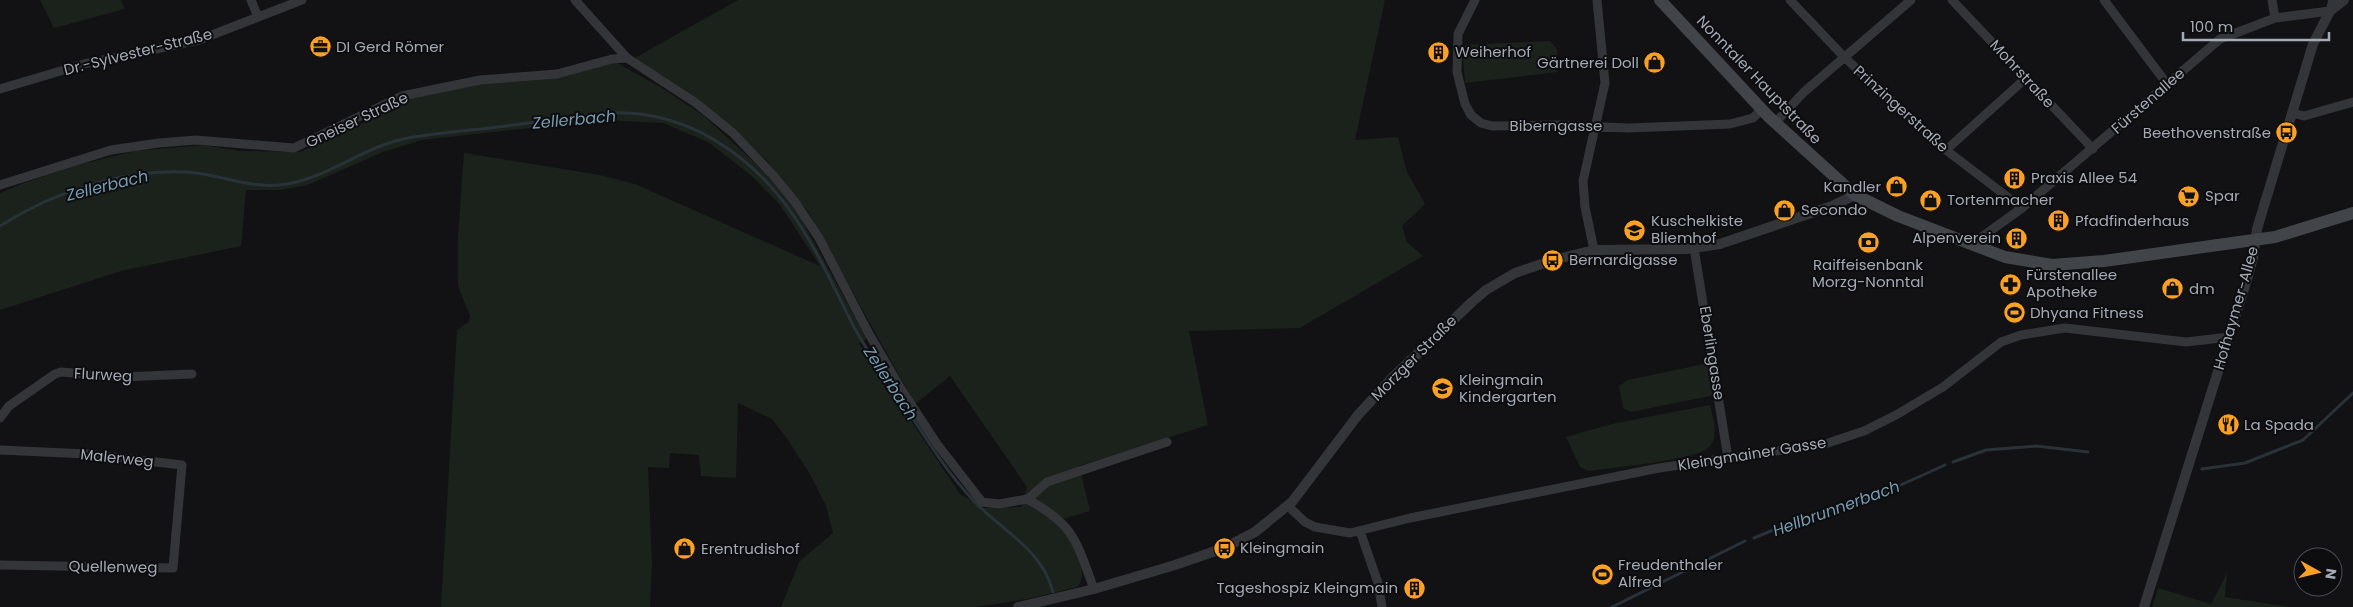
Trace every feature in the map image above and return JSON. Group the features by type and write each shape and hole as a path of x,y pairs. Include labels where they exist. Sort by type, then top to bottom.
{"main road":[{"name":"Nonntaler Hauptstraße","path":"1660,0 1761,110 1855,195 1898,216 2005,257 2040,264 2067,265 2256,240 2323,224 2353,213"}],"street":[{"path":"251,0 258,17"},
{"name":"Dr.-Sylvester-Straße","path":"0,89 84,64 199,40 302,0"},
{"path":"575,0 627,58 696,103 733,134 773,175 795,202 819,238 868,332 901,388 937,444 982,502 999,504 1028,499 1047,482 1167,442"},
{"name":"Biberngasse","path":"1475,0 1458,34 1457,58 1459,85 1464,104 1471,115 1481,123 1492,126 1597,126 1629,128 1730,124 1753,118 1761,110"},
{"path":"1594,250 1585,207 1583,181 1597,126 1605,68 1597,0"},
{"name":"Prinzingerstraße","path":"1790,0 1845,58 1946,150 2022,208"},
{"path":"1775,123 1804,92 1911,0"},
{"name":"Mohrstraße","path":"1952,0 2093,149"},
{"path":"2104,0 2167,84"},
{"path":"2272,0 2275,18"},
{"path":"2330,11 2333,0"},
{"path":"2330,11 2344,0"},
{"name":"Fürstenallee","path":"1972,244 2022,208 2220,39 2275,18 2330,11"},
{"name":"Hofhaymer-Allee","path":"2144,607 2254,258 2257,228 2313,44 2330,11"},
{"name":"Gneiser Straße","path":"0,185 110,150 196,140 294,148 402,96 480,80 556,74 612,59 627,58"},
{"path":"1946,150 2026,78"},
{"path":"2292,113 2304,116 2353,102"},
{"name":"Morzger Straße","path":"1018,607 1094,589 1224,548 1255,532 1288,506 1370,401 1472,302 1486,290 1515,273 1552,260 1594,250 1694,248 1747,236 1832,206 1855,195"},
{"name":"Eberlingasse","path":"1694,248 1728,458"},
{"name":"Kleingmainer Gasse","path":"1288,506 1305,522 1315,527 1350,533 1410,518 1659,468 1825,444 1864,431 1896,415 1943,387 2001,342 2021,335 2065,328 2186,342 2229,337"},
{"name":"Flurweg","path":"0,418 9,406 55,374 61,372 122,377 192,374"},
{"name":"Malerweg","path":"0,450 87,454 182,464 178,516"},
{"path":"1028,499 1070,530 1094,589"},
{"name":"Quellenweg","path":"0,565 173,568 178,516"},
{"path":"1360,531 1378,583 1382,607"}],"shaded area":[{"path":"40,0 121,0 125,9 54,28"},
{"path":"738,0 1385,0 1355,140 1398,137 1407,172 1425,204 1402,226 1407,242 1423,256 1300,328 1189,331 1208,425 1079,466 1090,511 1055,521 1066,534 1080,563 1081,581 1077,587 1027,599 976,607 781,607 799,562 833,533 826,506 811,476 788,440 772,419 738,403 736,478 701,476 699,455 670,453 669,468 648,467 652,563 650,607 441,607 457,330 469,322 470,316 458,286 458,236 464,153 600,175 635,184 820,266 780,205 753,177 708,142 663,123 604,120 422,140 383,152 308,185 280,190 246,190 241,246 121,271 0,310 0,193 24,183 78,165 135,151 204,145 240,151 300,152 359,125 410,97 475,84 615,62 662,88 704,116 766,173 793,204 867,339 859,343 960,494 984,508 1021,507 1027,487 950,376 915,404 808,212 766,160 714,112 633,59"},
{"path":"1550,41 1557,49 1557,72 1465,83 1462,45"},
{"path":"1704,364 1711,368 1715,395 1631,412 1623,408 1619,386 1628,380"},
{"path":"1710,405 1715,431 1710,446 1703,451 1673,459 1588,471 1580,467 1566,437 1616,423"},
{"path":"2227,573 2225,597 2289,607 2152,607 2158,588 2211,604"}],"waterway":[{"name":"Zellerbach","path":"0,226 66,193 89,185 138,174 187,172 255,185 279,185 312,177 375,148 408,138 611,113 639,114 666,119 691,128 715,140 758,173 777,193 810,241 863,344 934,450 972,499 1030,551 1048,577 1053,592"},
{"name":"Hellbrunnerbach","path":"2202,469 2245,463 2303,440 2353,393"},
{"name":"Hellbrunnerbach","path":"1953,462 1986,450 2036,446 2088,452"},
{"name":"Hellbrunnerbach","path":"1754,538 1795,521 1874,497 1945,465"},
{"name":"Hellbrunnerbach","path":"1612,607 1745,541"}],"place":[{"name":"DI Gerd Römer","path":"320,47"},
{"name":"Weiherhof","path":"1439,52"},
{"name":"Gärtnerei Doll","path":"1655,63"},
{"name":"Beethovenstraße","path":"2287,133"},
{"name":"Praxis Allee 54","path":"2015,178"},
{"name":"Kandler","path":"1897,187"},
{"name":"Spar","path":"2189,196"},
{"name":"Tortenmacher","path":"1931,200"},
{"name":"Secondo","path":"1785,210"},
{"name":"Pfadfinderhaus","path":"2059,221"},
{"name":"Kuschelkiste Bliemhof","path":"1635,230"},
{"name":"Alpenverein","path":"2017,238"},
{"name":"Raiffeisenbank Morzg-Nonntal","path":"1868,242"},
{"name":"Bernardigasse","path":"1553,260"},
{"name":"Fürstenallee Apotheke","path":"2010,284"},
{"name":"dm","path":"2173,289"},
{"name":"Dhyana Fitness","path":"2014,313"},
{"name":"Kleingmain Kindergarten","path":"1443,389"},
{"name":"La Spada","path":"2228,425"},
{"name":"Kleingmain","path":"1224,548"},
{"name":"Erentrudishof","path":"685,549"},
{"name":"Freudenthaler Alfred","path":"1602,574"},
{"name":"Tageshospiz Kleingmain","path":"1414,588"}]}
